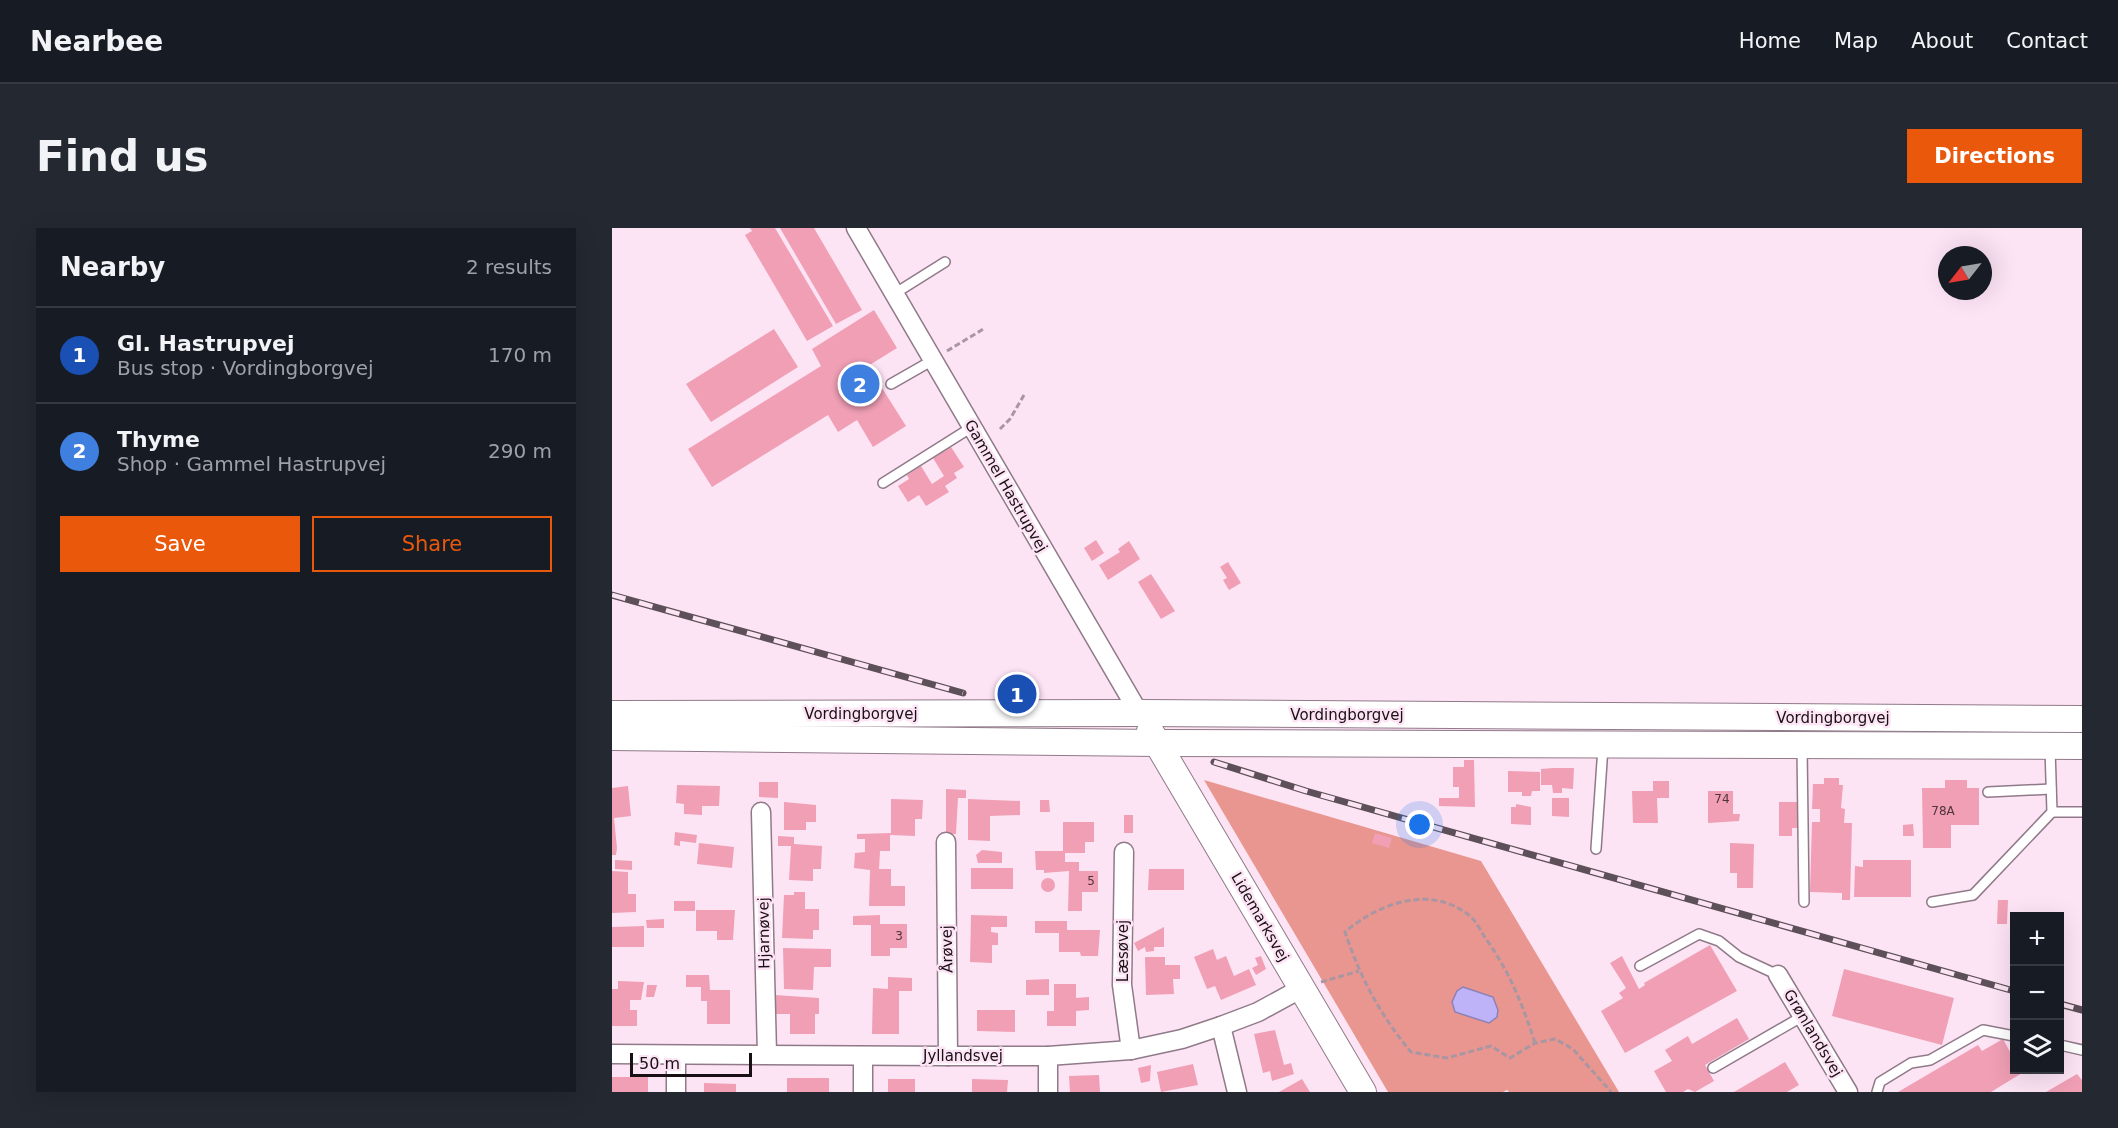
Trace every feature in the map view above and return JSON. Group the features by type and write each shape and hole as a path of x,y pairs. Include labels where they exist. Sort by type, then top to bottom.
{"main road":[{"name":"Vordingborgvej","path":"612,714 1139,713 1802,731 2050,732 2082,719"},
{"name":"Gammel Hastrupvej","path":"1139,713 1158,742"},
{"name":"Vordingborgvej","path":"612,737 1604,744 1802,731"},
{"name":"Vordingborgvej","path":"2050,732 2082,746"},
{"name":"Lidemarksvej","path":"1158,742 1364,1092"}],"street":[{"name":"Gammel Hastrupvej","path":"856,228 1139,713"},
{"name":"Hjarnøvej","path":"761,813 767,1054"},
{"name":"Årøvej","path":"946,842 948,1056"},
{"name":"Læsøvej","path":"1124,852 1122,985 1131,1050"},
{"name":"Grønlandsvej","path":"1778,975 1848,1092"},
{"name":"Jyllandsvej","path":"612,1054 1048,1056 1131,1050 1182,1039 1221,1026 1258,1012 1302,988"},
{"path":"1221,1026 1237,1092"},
{"path":"676,1056 676,1092"},
{"path":"863,1056 863,1092"},
{"path":"1048,1056 1048,1092"}],"lane":[{"path":"894,294 945,262"},
{"path":"891,384 933,360"},
{"path":"883,483 972,427"},
{"path":"1802,731 1804,902"},
{"path":"1932,902 1973,895 2052,812 2050,732"},
{"path":"1596,849 1604,744"},
{"path":"1988,792 2051,789"},
{"path":"2052,812 2082,812"},
{"path":"1640,966 1699,934 1719,941 1739,957 1778,975"},
{"path":"1713,1068 1803,1016"},
{"path":"1877,1092 1880,1082 1911,1063 1930,1060 1983,1030 2010,1035"},
{"path":"2064,1046 2082,1050"}],"path":[{"path":"933,360 984,328"},
{"path":"1000,429 1010,419 1024,394"},
{"path":"1535,1043 1522,1002 1500,959 1471,917 1441,900 1398,902 1365,915 1345,932 1359,971 1385,1021 1411,1052 1447,1058 1491,1046 1510,1059 1535,1043 1555,1039 1573,1049 1611,1092"},
{"path":"1302,988 1359,971"}],"shaded area":[{"path":"1204,780 1481,861 1619,1092 1509,1092 1507,1090 1503,1092 1388,1092"},
{"path":"1463,987 1493,997 1498,1010 1497,1017 1489,1023 1455,1012 1452,1002 1457,991"}],"building":[{"path":"750,228 775,228 833,326 807,341 745,235 752,231"},
{"path":"780,228 814,228 862,310 836,324"},
{"path":"874,310 897,348 868,366 906,426 873,447 857,420 838,432 828,415 712,487 688,449 821,366 812,349"},
{"path":"774,329 798,367 711,422 686,384"},
{"path":"951,447 964,467 954,473 957,478 945,486 949,492 926,506 919,495 908,502 898,486 909,479 907,475 921,466 932,484 944,476 933,458"},
{"path":"1096,540 1104,553 1092,561 1084,548"},
{"path":"1129,541 1140,559 1108,580 1099,565 1120,552 1118,549"},
{"path":"1228,562 1241,583 1229,590 1223,580 1227,578 1220,567"},
{"path":"1151,574 1175,611 1161,619 1138,582"},
{"path":"1464,760 1474,760 1475,807 1439,806 1439,798 1459,798 1459,787 1453,787 1453,767 1464,767"},
{"path":"1574,768 1573,789 1562,788 1562,793 1553,793 1552,785 1541,785 1541,769"},
{"path":"1508,771 1540,772 1540,791 1532,791 1531,796 1522,796 1522,792 1508,792"},
{"path":"1824,778 1839,778 1839,785 1843,785 1841,808 1845,809 1844,823 1852,823 1850,900 1842,900 1842,893 1810,892 1812,822 1820,822 1820,809 1812,809 1813,784 1824,784"},
{"path":"1945,780 1967,780 1967,788 1979,788 1979,825 1951,825 1951,848 1923,848 1922,788 1945,788"},
{"path":"1653,781 1669,781 1669,798 1657,798 1658,823 1633,823 1632,791 1653,791"},
{"path":"759,782 778,782 778,798 759,797"},
{"path":"677,785 720,786 719,806 702,806 702,815 684,814 684,804 676,803"},
{"path":"628,786 631,816 614,818 617,848 616,855 612,855 612,788"},
{"path":"946,789 966,790 966,798 958,798 956,834 946,834"},
{"path":"1708,791 1733,791 1733,814 1740,814 1739,821 1708,823"},
{"path":"1552,798 1569,798 1569,817 1552,816"},
{"path":"891,799 923,800 922,819 915,819 915,836 890,835 890,851 880,851 879,869 891,869 891,886 905,886 905,906 869,906 870,870 854,868 855,853 865,852 865,839 857,839 857,834 891,833"},
{"path":"968,799 1020,801 1020,815 990,816 990,841 968,840"},
{"path":"1040,800 1049,800 1050,812 1040,812"},
{"path":"784,802 816,805 816,822 806,822 806,830 784,830"},
{"path":"1779,802 1798,802 1798,828 1792,828 1792,836 1779,836"},
{"path":"1516,804 1531,807 1531,825 1511,824 1511,807 1516,807"},
{"path":"1124,815 1133,815 1133,833 1124,833"},
{"path":"1063,822 1094,822 1094,842 1085,842 1085,853 1065,853 1065,862 1079,862 1079,871 1098,871 1098,892 1082,892 1082,911 1068,911 1069,871 1044,873 1044,870 1036,870 1035,851 1063,851"},
{"path":"1913,824 1914,836 1903,836 1903,825"},
{"path":"675,832 697,835 696,843 680,841 680,846 674,845"},
{"path":"1375,833 1392,838 1389,848 1372,843"},
{"path":"778,836 794,837 794,844 822,846 821,869 813,869 813,881 789,880 791,846 778,846"},
{"path":"699,843 734,847 732,868 697,864"},
{"path":"1730,843 1754,844 1753,888 1737,888 1737,873 1730,873"},
{"path":"982,850 1002,852 1002,863 978,863 976,855"},
{"path":"615,860 632,861 632,870 615,869"},
{"path":"1863,860 1911,860 1911,897 1854,897 1855,866 1863,867"},
{"path":"971,868 1013,868 1013,889 971,889"},
{"path":"1149,869 1184,869 1184,890 1148,890"},
{"path":"612,871 628,872 628,894 636,894 636,912 612,913"},
{"path":"1048,878 1053,880 1055,885 1053,890 1048,892 1043,890 1041,885 1043,880"},
{"path":"794,892 805,892 805,909 819,909 819,930 813,930 813,939 782,938 784,895 794,895"},
{"path":"1998,900 2008,900 2007,924 1997,924"},
{"path":"674,901 695,901 695,911 674,911"},
{"path":"696,910 735,910 733,940 717,940 717,931 696,931"},
{"path":"880,915 880,924 907,924 907,948 890,948 890,956 871,956 871,925 853,925 853,916"},
{"path":"971,915 1007,916 1007,927 991,927 991,932 998,933 998,945 992,945 992,963 970,962"},
{"path":"664,919 664,928 647,928 646,920"},
{"path":"1035,921 1067,921 1067,930 1100,930 1098,956 1081,956 1080,952 1059,952 1059,933 1035,933"},
{"path":"644,926 644,947 612,947 612,927"},
{"path":"1164,927 1164,947 1154,947 1154,951 1146,952 1145,947 1138,951 1134,943"},
{"path":"1710,945 1737,991 1625,1053 1601,1011 1623,998 1619,993 1626,988 1610,963 1622,956 1639,989 1645,985 1644,983"},
{"path":"783,948 831,949 831,967 814,967 813,990 784,989"},
{"path":"1213,949 1217,960 1226,956 1234,976 1249,969 1256,985 1221,1000 1215,986 1207,989 1194,957"},
{"path":"1261,956 1266,969 1256,975 1252,968 1258,965 1255,958"},
{"path":"1145,957 1165,957 1165,965 1180,965 1180,979 1173,979 1174,994 1146,995"},
{"path":"1844,969 1954,998 1942,1045 1832,1016"},
{"path":"686,975 709,975 710,990 730,990 730,1024 707,1024 707,1001 701,1001 701,987 686,987"},
{"path":"888,977 912,978 912,991 899,991 899,1034 872,1034 873,988 888,989"},
{"path":"1049,979 1049,995 1026,995 1026,980"},
{"path":"618,981 644,982 641,1000 630,1000 630,1010 637,1010 637,1026 612,1026 612,989 618,989"},
{"path":"1054,984 1076,984 1076,998 1089,997 1089,1010 1076,1011 1076,1026 1047,1026 1047,1011 1054,1011"},
{"path":"647,985 657,985 654,997 646,997"},
{"path":"775,995 819,998 819,1014 815,1014 815,1034 790,1034 790,1014 775,1014"},
{"path":"977,1010 1015,1010 1015,1032 977,1031"},
{"path":"1737,1018 1749,1039 1705,1065 1714,1081 1695,1092 1688,1089 1683,1092 1666,1092 1654,1071 1672,1061 1665,1050 1688,1036 1692,1044"},
{"path":"1275,1030 1284,1065 1291,1063 1294,1074 1272,1081 1270,1071 1263,1073 1254,1034"},
{"path":"2003,1039 2010,1052 2010,1074 2020,1074 1991,1092 1898,1092 1978,1045 1982,1051"},
{"path":"1785,1062 1799,1085 1787,1092 1734,1092"},
{"path":"1193,1064 1198,1085 1161,1092 1157,1072"},
{"path":"1151,1065 1150,1081 1141,1083 1138,1068"},
{"path":"2077,1074 2082,1080 2082,1092 2046,1092"},
{"path":"1099,1075 1100,1092 1070,1092 1069,1076"},
{"path":"612,1077 648,1077 648,1092 612,1092"},
{"path":"787,1078 829,1078 829,1092 787,1092"},
{"path":"888,1079 915,1079 915,1092 888,1092"},
{"path":"972,1079 1008,1080 1007,1092 972,1092"},
{"path":"1302,1079 1310,1092 1279,1092"},
{"path":"704,1083 736,1084 736,1092 704,1092"}],"railway":[{"path":"612,595 963,693"},
{"path":"1214,762 1306,791 2010,990"},
{"path":"2064,1005 2082,1010"}],"place":[{"name":"Thyme","path":"860,384"},
{"name":"Gl. Hastrupvej","path":"1017,694"}]}
